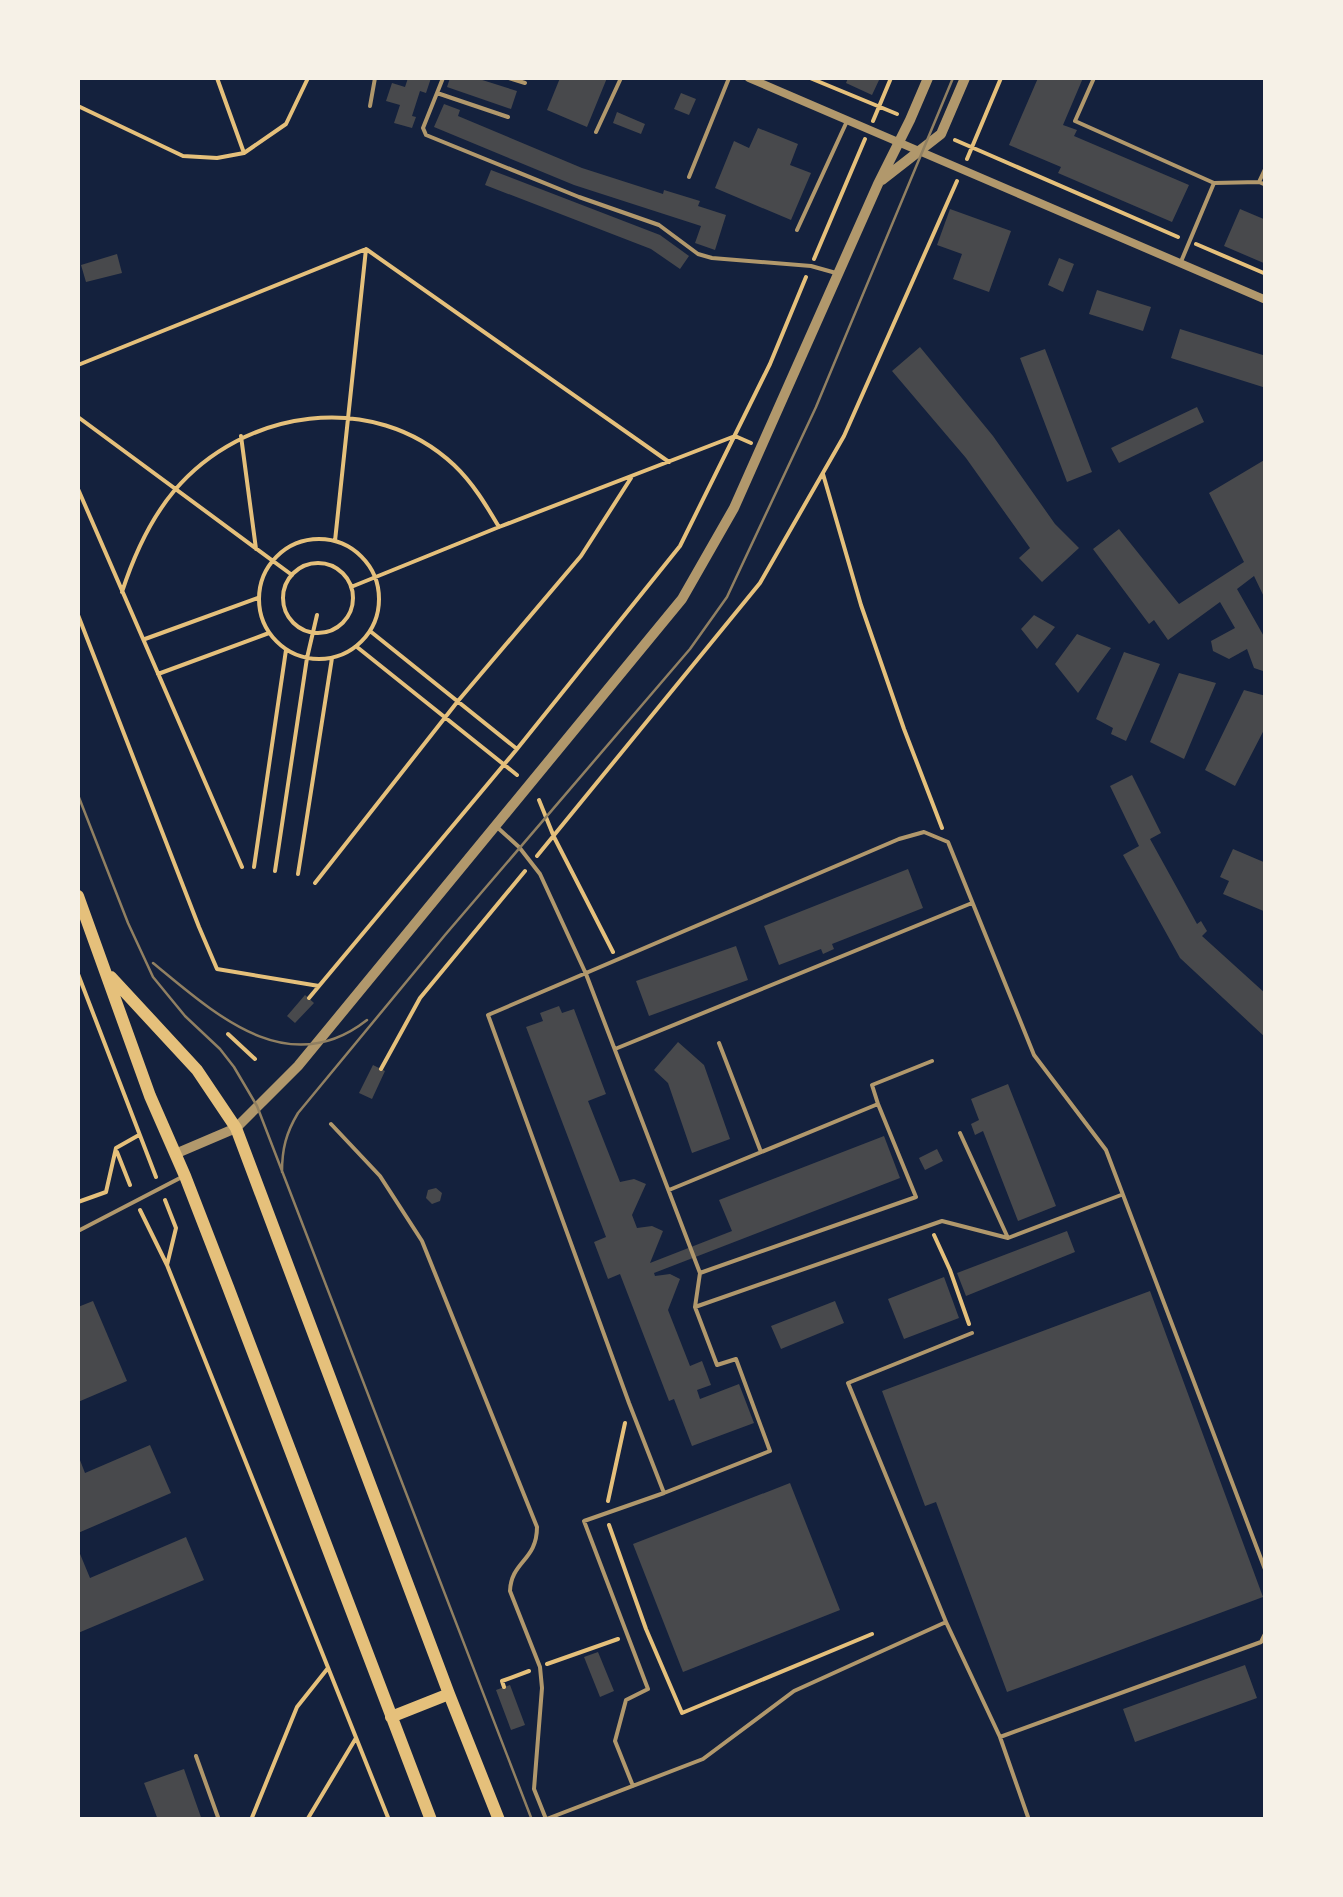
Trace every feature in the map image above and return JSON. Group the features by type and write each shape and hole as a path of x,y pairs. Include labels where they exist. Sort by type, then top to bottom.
{"main road":[{"path":"78,896 150,1096 185,1176 431,1820"},
{"path":"106,972 198,1070 236,1128 500,1820"},
{"path":"391,1716 449,1694"}],"street":[{"path":"749,78 1266,300"},
{"path":"175,1154 236,1128 298,1066 682,599 734,508 928,78"},
{"path":"878,184 941,134 965,78"}],"lane":[{"path":"370,106 374,78"},
{"path":"443,78 423,128 426,135 658,226 698,254 811,266 838,273"},
{"path":"509,78 525,83"},
{"path":"596,132 621,78"},
{"path":"688,176 728,78"},
{"path":"1094,78 1074,121 1214,183 1262,184 1266,167"},
{"path":"437,93 508,118"},
{"path":"797,230 848,120"},
{"path":"1180,264 1214,183"},
{"path":"495,826 540,874 586,974 700,1274 695,1307 716,1365 736,1359 770,1451 584,1522 648,1690 626,1700 614,1741 633,1786"},
{"path":"664,1493 488,1015 924,832 948,842 1034,1055 1106,1150 1266,1572"},
{"path":"615,1048 972,902"},
{"path":"718,1042 762,1152"},
{"path":"700,1274 916,1196 872,1085 932,1061"},
{"path":"669,1190 878,1104"},
{"path":"331,1124 380,1176 422,1241 537,1526 533,1550 516,1570 510,1591 540,1667 542,1688 534,1788 545,1819 704,1759 794,1691 946,1622"},
{"path":"960,1133 1008,1238"},
{"path":"78,1231 185,1176"},
{"path":"695,1307 942,1222 1008,1238 1122,1195"},
{"path":"972,1333 848,1383 946,1622 1000,1738 1029,1820"},
{"path":"1000,1738 1261,1642 1266,1632"},
{"path":"196,1756 219,1820"}],"path":[{"path":"216,78 244,152"},
{"path":"78,106 184,156 217,158 244,152 286,124 308,78"},
{"path":"810,78 896,114"},
{"path":"873,120 891,78"},
{"path":"967,159 1001,78"},
{"path":"310,998 673,556 770,364 866,138"},
{"path":"955,140 1266,274"},
{"path":"381,1068 420,998 760,583 844,436 957,181"},
{"path":"78,365 366,249"},
{"path":"335,541 366,249"},
{"path":"366,249 669,462"},
{"path":"78,417 292,575"},
{"path":"122,592 135,552 175,489 240,436 279,422 348,418 381,424 422,441 454,464 482,497 499,526"},
{"path":"240,436 256,550"},
{"path":"351,588 499,526 735,436"},
{"path":"822,474 861,606 948,842"},
{"path":"315,883 458,702 581,556 631,478"},
{"path":"78,489 242,867"},
{"path":"317,539 335,541 355,550 367,562 379,594 377,612 357,648 332,658 307,658 286,650 268,633 258,598 261,578 272,561 287,548 317,539"},
{"path":"311,564 331,565 347,578 351,588 354,600 347,618 332,630 313,633 296,625 284,605 284,593 292,575 311,564"},
{"path":"143,639 258,598"},
{"path":"78,615 217,969 319,986"},
{"path":"275,870 317,615"},
{"path":"370,630 516,749"},
{"path":"158,674 268,633"},
{"path":"357,648 517,775"},
{"path":"254,867 286,650"},
{"path":"298,874 332,658"},
{"path":"538,800 618,960"},
{"path":"78,974 176,1228 167,1265"},
{"path":"228,1034 255,1060"},
{"path":"78,1202 106,1192 116,1148 140,1134"},
{"path":"116,1148 130,1185"},
{"path":"138,1206 167,1265 388,1820"},
{"path":"930,1226 972,1333"},
{"path":"646,1629 682,1713 872,1634"},
{"path":"251,1820 298,1707 328,1668"},
{"path":"306,1820 356,1738"}],"building":[{"path":"408,78 431,78 426,93 420,91 412,128 394,123 400,105 386,101 392,83 405,87"},
{"path":"450,78 476,78 517,91 511,109 447,87"},
{"path":"560,78 607,78 587,127 547,110"},
{"path":"848,78 880,78 872,95 846,83"},
{"path":"1038,78 1083,78 1063,125 1077,130 1074,136 1189,185 1172,222 1058,173 1061,167 1009,145"},
{"path":"681,93 696,99 689,115 674,109"},
{"path":"444,104 460,110 458,116 582,168 663,194 664,190 700,201 698,206 726,215 715,250 695,243 701,226 574,185 434,127"},
{"path":"617,112 645,124 641,134 613,123"},
{"path":"758,128 798,144 790,165 811,173 791,220 715,188 734,141 749,148"},
{"path":"491,170 660,235 689,256 680,269 651,249 485,185"},
{"path":"950,209 1011,231 989,292 953,279 962,254 937,245"},
{"path":"1240,209 1266,220 1266,264 1224,246"},
{"path":"117,254 122,273 86,282 81,265"},
{"path":"1059,258 1074,264 1063,292 1048,285"},
{"path":"1097,290 1151,307 1143,331 1089,314"},
{"path":"1180,329 1266,356 1266,388 1171,358"},
{"path":"920,347 993,436 1055,524 1079,548 1042,582 1019,558 1030,548 966,458 892,371"},
{"path":"1045,349 1092,472 1067,482 1020,358"},
{"path":"1197,407 1204,422 1119,463 1111,448"},
{"path":"1266,459 1266,601 1254,576 1237,589 1266,640 1266,672 1254,668 1247,649 1229,659 1213,651 1211,641 1235,628 1220,602 1168,640 1154,620 1149,624 1093,549 1119,529 1179,604 1244,562 1209,493"},
{"path":"1034,615 1055,627 1037,649 1021,629"},
{"path":"1077,634 1111,648 1078,693 1055,664"},
{"path":"1124,652 1160,664 1126,741 1111,734 1113,728 1096,719"},
{"path":"1179,673 1216,683 1184,759 1150,742"},
{"path":"1244,690 1266,696 1266,726 1235,786 1205,770"},
{"path":"1132,775 1161,833 1150,839 1197,924 1201,921 1207,931 1202,936 1266,994 1266,1038 1180,958 1123,855 1139,846 1110,786"},
{"path":"1233,849 1266,863 1266,912 1223,894 1229,881 1220,877"},
{"path":"908,869 923,908 832,944 834,949 823,954 821,949 779,965 764,926"},
{"path":"736,946 748,980 649,1016 636,981"},
{"path":"305,995 314,1003 295,1023 287,1016"},
{"path":"559,1006 562,1013 574,1009 606,1094 588,1101 620,1182 634,1179 646,1184 632,1215 637,1228 652,1226 663,1231 650,1263 732,1231 719,1200 884,1136 900,1178 654,1273 680,1279 668,1310 690,1366 702,1361 711,1385 697,1390 700,1399 739,1384 754,1423 692,1446 674,1399 669,1401 620,1274 608,1279 594,1242 606,1237 526,1027 543,1021 540,1013"},
{"path":"678,1042 704,1065 730,1139 692,1153 668,1083 654,1070"},
{"path":"373,1065 385,1071 372,1099 359,1093"},
{"path":"1008,1084 1056,1206 1018,1221 983,1131 975,1135 971,1124 979,1120 971,1099"},
{"path":"937,1149 943,1161 925,1170 919,1158"},
{"path":"436,1188 442,1193 440,1201 432,1204 426,1198 428,1190"},
{"path":"1067,1231 1075,1252 966,1296 957,1273"},
{"path":"944,1277 959,1318 904,1339 888,1299"},
{"path":"1150,1291 1263,1597 1007,1692 936,1502 925,1506 882,1391"},
{"path":"93,1301 127,1381 78,1402 78,1307"},
{"path":"835,1301 844,1323 781,1349 771,1326"},
{"path":"150,1445 171,1493 78,1533 78,1455 85,1473"},
{"path":"790,1483 840,1610 683,1672 633,1544"},
{"path":"186,1537 204,1580 78,1633 78,1549 90,1578"},
{"path":"598,1652 614,1691 600,1697 584,1657"},
{"path":"1245,1665 1257,1698 1135,1742 1123,1709"},
{"path":"510,1685 525,1725 511,1730 496,1690"},
{"path":"184,1769 202,1820 158,1820 144,1783"}],"tram line":[{"path":"282,1172 286,1141 298,1113 690,649 727,597 816,407 953,78"},
{"path":"78,795 153,977 185,1016 220,1049 257,1106 532,1820"},
{"path":"153,963 227,1020 281,1043 309,1044 338,1037 367,1020"}]}
